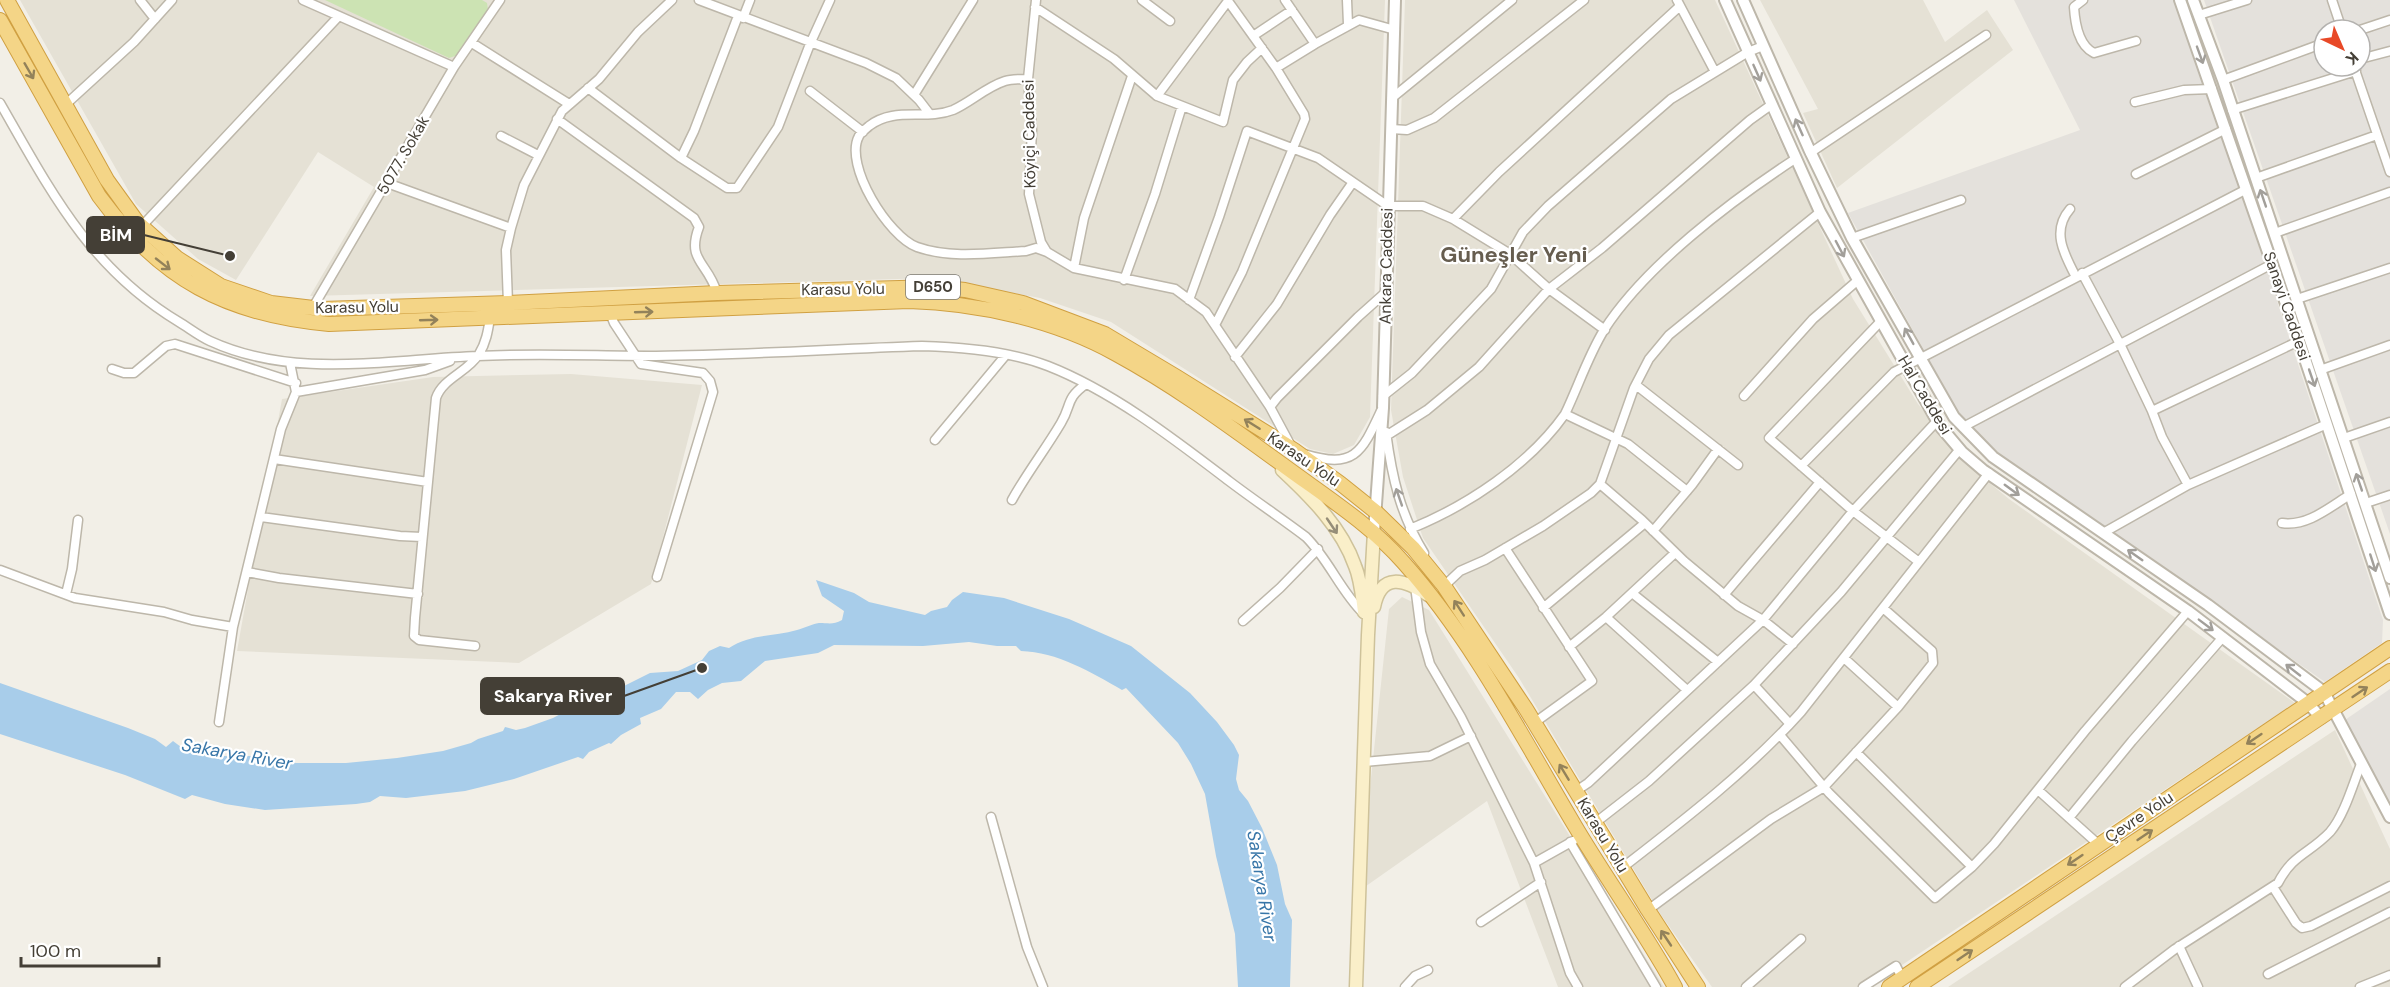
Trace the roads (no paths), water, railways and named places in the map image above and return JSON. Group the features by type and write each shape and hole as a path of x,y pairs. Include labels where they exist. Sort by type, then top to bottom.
{"highway":[{"name":"Karasu Yolu","path":"7,0 106,180 142,226 177,258 221,286 271,303 312,309 508,303 717,292 936,287 965,290 1023,303 1105,334 1294,450 1376,512 1413,549 1444,586 1534,723 1648,910 1698,987"},
{"name":"Karasu Yolu","path":"0,20 99,196 115,218 139,245 201,290 244,309 294,321 329,324 909,301 942,302 993,311 1073,335 1115,353 1164,383 1247,440 1374,532 1404,563 1475,656 1576,839 1674,987"},
{"name":"Çevre Yolu","path":"1889,987 2389,646"},
{"name":"Çevre Yolu","path":"1917,987 2390,671"}],"main road":[{"path":"1247,440 1315,502 1330,522 1355,566 1368,635"},
{"path":"1356,987 1368,635 1374,532"},
{"path":"1368,635 1379,591 1386,584 1397,582 1414,586 1432,597"}],"street":[{"path":"140,0 155,19"},
{"path":"64,106 134,42 172,0"},
{"path":"303,0 454,67"},
{"path":"508,303 506,250 511,228 524,185 557,119 569,104 599,78 638,32 672,0"},
{"path":"699,0 810,44 866,63 896,78 929,113"},
{"path":"681,158 740,17 750,0"},
{"path":"588,88 681,158 727,188 737,188 778,127 810,44 830,0"},
{"path":"914,95 973,0"},
{"path":"1142,0 1170,21"},
{"path":"1285,0 1315,44"},
{"path":"1347,0 1348,24"},
{"name":"Ankara Caddesi","path":"1374,532 1383,408 1395,0"},
{"path":"1392,98 1512,0"},
{"path":"1391,129 1407,130 1434,118 1584,0"},
{"name":"Hal Caddesi","path":"1725,0 1820,212 1937,421 1960,449 1989,473 2187,611 2308,703 2321,718"},
{"name":"Hal Caddesi","path":"1743,0 1810,153 1852,238 1954,417 1993,457 2208,605 2324,692 2390,817"},
{"path":"2083,0 2074,7 2075,21 2088,51 2094,53 2136,40"},
{"name":"Sanayi Caddesi","path":"2180,0 2299,341 2390,614"},
{"name":"Sanayi Caddesi","path":"2193,0 2223,80 2389,575"},
{"path":"2199,15 2247,0"},
{"path":"2332,0 2338,18"},
{"name":"5077. Sokak","path":"312,309 454,67 472,43 497,1"},
{"path":"1157,96 1228,1 1276,68 1305,118 1242,273 1215,325"},
{"path":"1036,3 1114,59 1157,96 1223,122 1233,80 1262,48"},
{"name":"Köyiçi Caddesi","path":"1036,3 1028,78 1032,129 1029,194 1041,242 1047,252"},
{"path":"1453,219 1499,172 1678,3 1715,72"},
{"path":"1253,36 1292,10"},
{"path":"142,226 338,17"},
{"path":"1276,68 1348,24 1359,20 1395,30"},
{"path":"2372,26 2390,20"},
{"path":"1810,153 1986,35"},
{"path":"472,43 569,104"},
{"path":"1383,396 1412,373 1491,289 1522,232 1557,199 1671,99 1748,52 1763,46"},
{"path":"2223,80 2312,47"},
{"path":"2372,56 2390,51"},
{"path":"1074,268 1084,218 1132,76"},
{"path":"1028,78 1006,80 954,109 929,113 896,114 871,124 859,136 858,168 870,196 893,228 915,246 948,254 1026,251 1036,248 1074,268 1175,289 1206,312 1270,407 1294,450 1328,461 1352,457 1368,441 1383,408"},
{"path":"2232,110 2328,78"},
{"path":"2358,78 2390,172"},
{"path":"2135,102 2184,90 2212,89"},
{"path":"810,91 863,132"},
{"path":"0,103 71,222 116,275 155,307 210,341 249,355 290,363 342,364 478,356 636,356 922,346 1005,356 1046,365 1086,384 1178,442 1277,515 1318,549 1351,600 1364,614"},
{"path":"1386,436 1427,410 1479,367 1549,289 1602,248 1750,120 1771,105"},
{"path":"1124,280 1155,194 1182,106"},
{"path":"557,119 694,218 699,227 693,247 712,278 717,292"},
{"path":"2136,174 2226,129"},
{"path":"1189,300 1219,217 1246,131 1318,158 1388,206 1423,206 1453,219 1510,254 1549,289 1605,330"},
{"path":"2256,178 2377,135"},
{"path":"501,136 538,155"},
{"path":"1410,529 1432,520 1529,457 1550,436 1565,414 1605,330 1660,265 1750,190 1795,159"},
{"path":"1235,357 1277,304 1330,215 1353,182"},
{"path":"387,183 511,228"},
{"path":"1801,466 1894,372 2245,190"},
{"path":"2275,233 2390,192"},
{"path":"1852,238 1961,200"},
{"path":"2070,209 2060,223 2063,251 2120,344 2162,437 2187,485"},
{"path":"1383,408 1392,477 1410,529 1444,586 1461,571 1505,548 1591,493 1600,484 1635,385 1649,359 1669,336 1820,212"},
{"path":"1963,427 2272,264"},
{"path":"2297,299 2390,267"},
{"path":"1744,396 1813,319 1857,281"},
{"path":"1270,407 1358,317 1386,292"},
{"path":"610,313 641,364 703,373 710,381 713,392 657,577"},
{"path":"475,645 430,643 415,638 415,618 434,405 442,387 478,356 486,338 490,318"},
{"path":"1881,321 1769,438 1853,511 1919,562"},
{"path":"2152,411 2299,341"},
{"path":"112,369 134,373 166,346 175,344 296,387 425,370 462,357"},
{"path":"2320,370 2390,345"},
{"path":"935,440 1005,356"},
{"path":"219,722 232,627 281,429 296,387 290,363"},
{"path":"1012,500 1027,471 1063,422 1073,394 1086,384"},
{"path":"1635,385 1738,465"},
{"path":"1565,414 1628,444 1687,491"},
{"path":"1576,791 1588,783 1763,621 1853,511 1937,421"},
{"path":"2344,438 2390,422"},
{"path":"2103,533 2187,485 2327,423"},
{"path":"1653,531 1718,449"},
{"path":"1595,823 1649,781 1754,684 1841,592 1960,449"},
{"path":"274,459 428,482"},
{"path":"1622,868 1661,838 1780,735 1844,658 1989,473"},
{"path":"1724,595 1820,482"},
{"path":"1600,484 1724,595 1793,644"},
{"path":"2282,523 2302,522 2351,494"},
{"path":"2366,503 2390,495"},
{"path":"261,517 422,537"},
{"path":"66,594 72,569 78,520"},
{"path":"1543,608 1645,523"},
{"path":"1505,548 1592,681 1534,723"},
{"path":"1243,621 1280,588 1318,549"},
{"path":"1569,647 1606,617 1675,553"},
{"path":"0,570 66,594 97,602 164,612 232,627"},
{"path":"247,572 279,578 418,594"},
{"path":"1414,586 1421,632 1430,664 1471,736 1534,862 1570,973 1578,987"},
{"path":"1632,593 1718,662"},
{"path":"1648,910 1771,819 1824,787 1898,707 1933,663 1932,651 1883,608"},
{"path":"1780,735 1824,787 1935,898 1972,867 1994,844 2085,731 2187,611"},
{"path":"1606,617 1687,690"},
{"path":"2069,818 2132,741 2223,638"},
{"path":"1844,658 1898,707"},
{"path":"1754,684 1790,724"},
{"path":"1364,762 1430,756 1471,736"},
{"path":"1856,752 1972,867"},
{"path":"2125,987 2179,946 2273,887 2292,861 2331,830 2361,764"},
{"path":"2038,790 2098,844"},
{"path":"991,818 1014,906 1043,987"},
{"path":"1534,862 1576,839 1656,987"},
{"path":"1481,922 1541,882"},
{"path":"2273,887 2302,928 2312,926 2390,886"},
{"path":"2268,974 2390,912"},
{"path":"1746,987 1801,939"},
{"path":"2179,946 2198,987"},
{"path":"1863,987 1896,966 1902,978"},
{"path":"1405,987 1415,976 1428,970"},
{"path":"2360,987 2390,975"}],"water":[{"path":"816,580 854,593 869,602 925,615 947,607 963,592 1004,598 1069,619 1131,646 1190,693 1217,722 1234,745 1239,755 1236,779 1239,790 1248,801 1262,828 1277,865 1285,904 1292,920 1290,987 1238,987 1235,934 1216,856 1205,794 1178,743 1126,688 1122,690 1061,659 1021,651 1016,646 969,642 923,646 834,645 818,653 765,661 741,681 722,683 708,690 698,699 690,692 676,692 661,709 640,718 641,724 621,735 611,744 589,752 583,759 578,757 514,779 465,791 406,798 380,796 370,802 356,804 265,810 225,804 192,795 185,799 125,775 0,734 0,683 128,728 155,739 166,747 173,741 185,749 202,754 259,756 262,759 270,758 296,763 346,763 443,751 503,731 505,727 516,730 553,718 583,702 594,701 650,673 678,671 702,660 709,651 720,646 729,648 753,638 842,620 844,611 822,596"}],"place":[{"name":"BİM","path":"230,256"},
{"name":"Sakarya River","path":"702,668"}],"district":[{"name":"Güneşler Yeni","path":"1514,254"}]}
